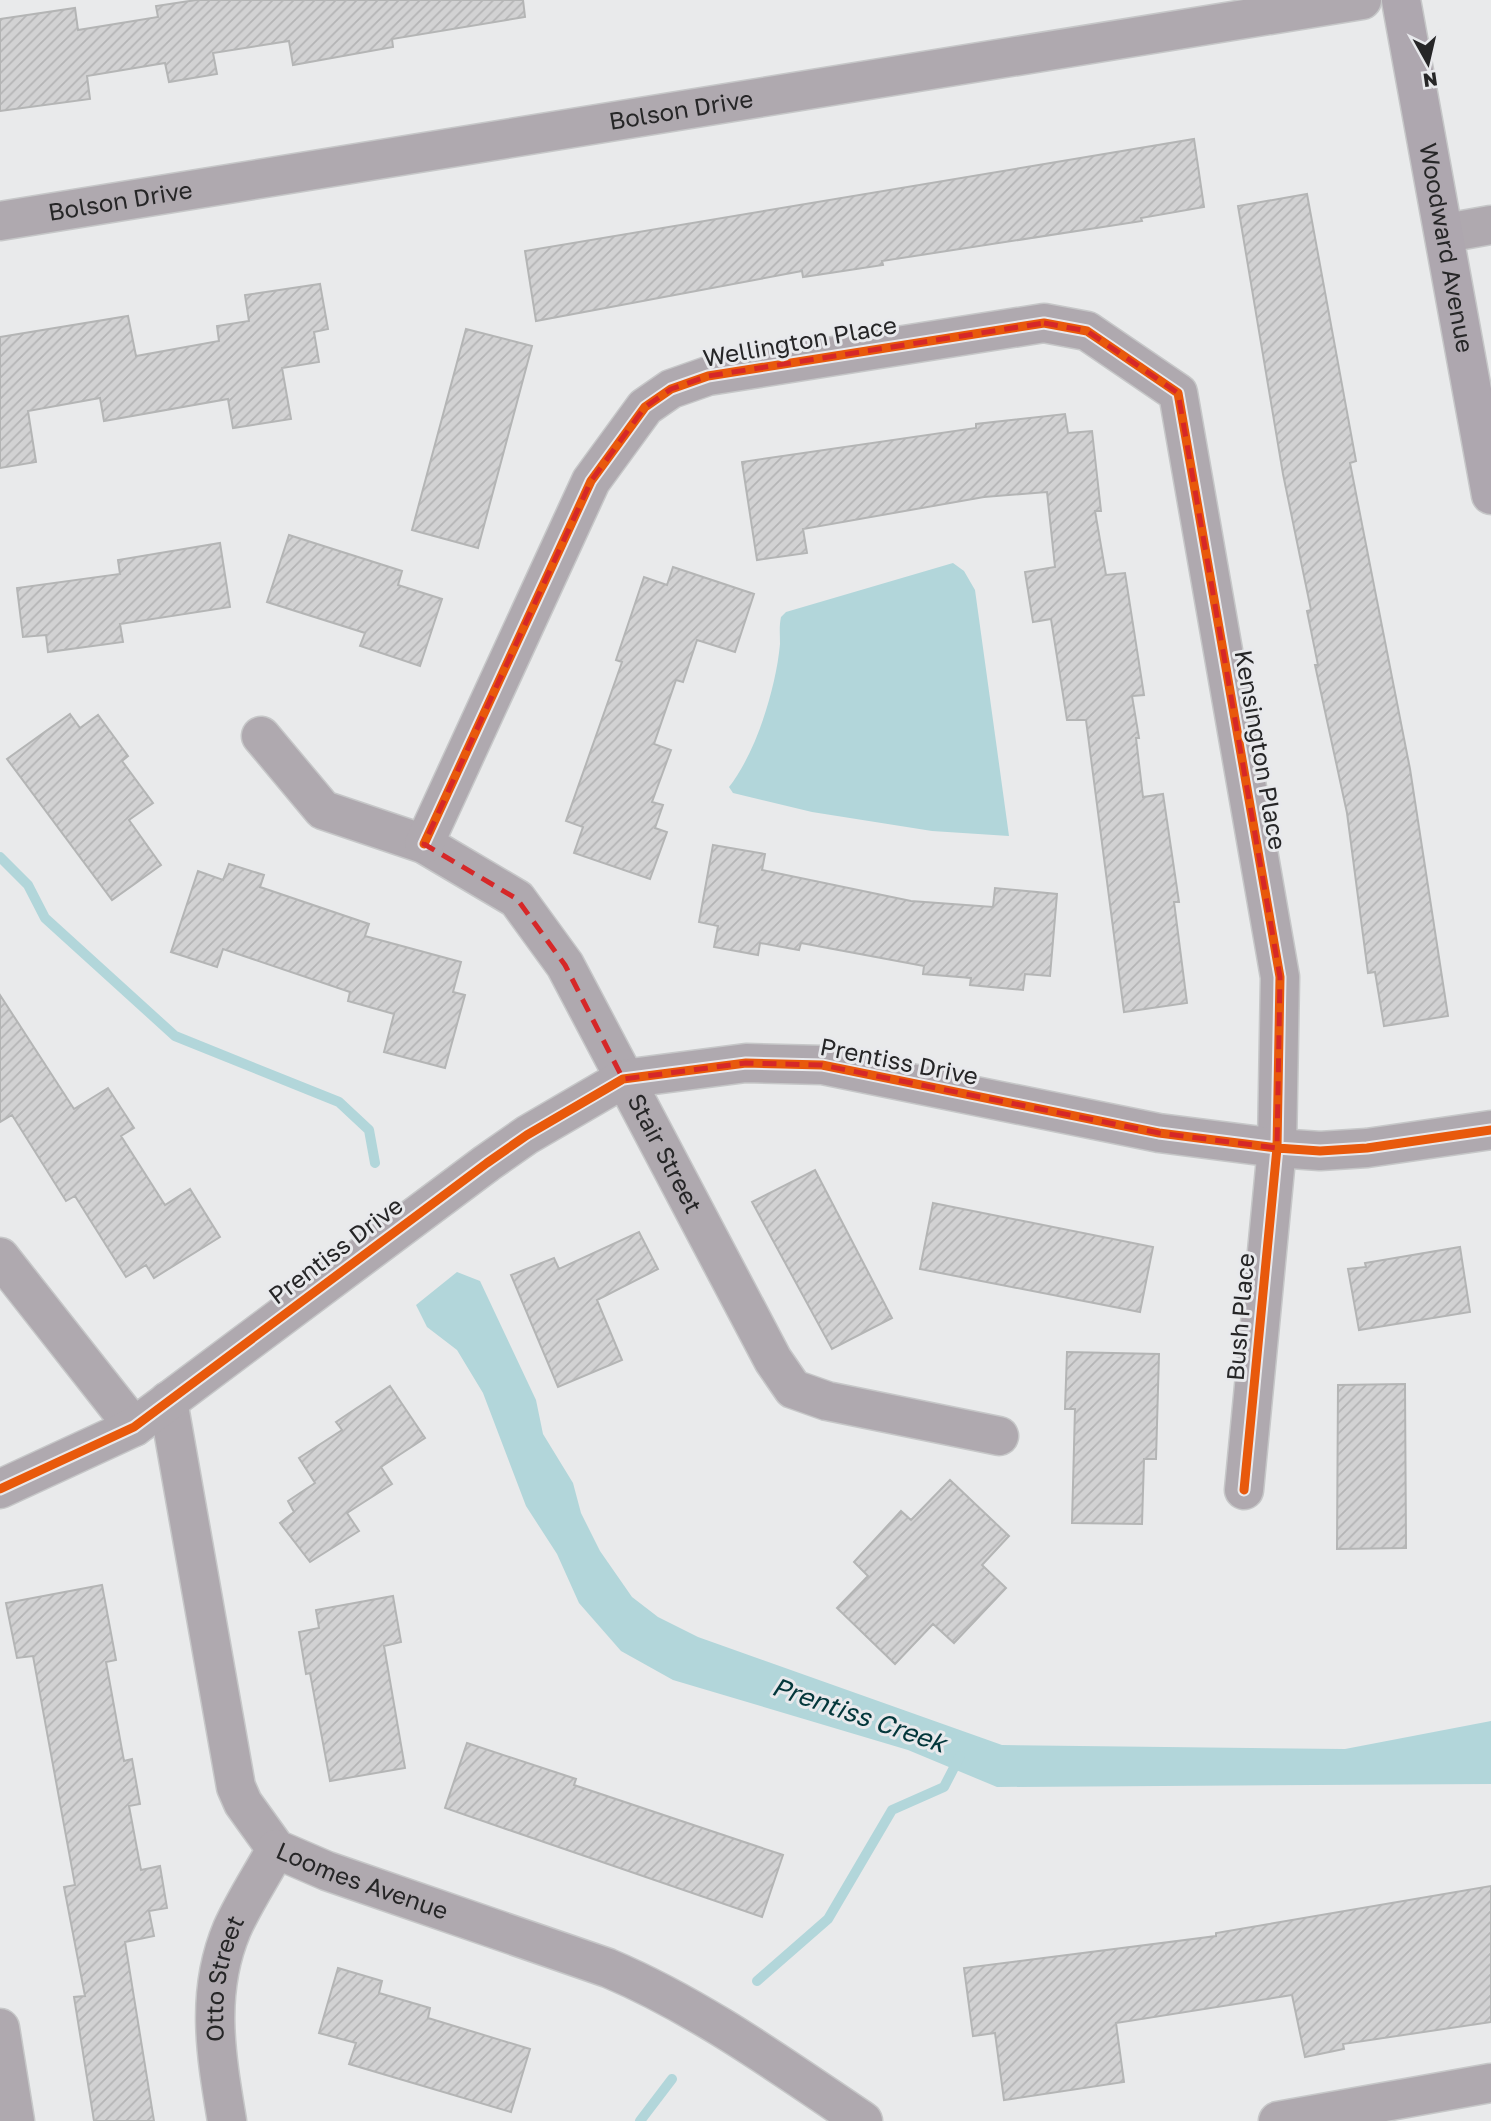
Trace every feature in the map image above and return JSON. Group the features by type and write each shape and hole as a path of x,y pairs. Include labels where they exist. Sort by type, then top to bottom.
{"main road":[{"name":"Woodward Avenue","path":"1401,0 1446,233 1491,495"}],"street":[{"name":"Bolson Drive","path":"0,221 1362,0"},
{"path":"1446,233 1491,225"},
{"name":"Wellington Place","path":"424,844 591,481 645,407 671,389 708,376 1044,323 1087,331 1150,374"},
{"name":"Kensington Place","path":"1150,374 1178,394 1280,977 1277,1148"},
{"name":"Stair Street","path":"261,736 323,810 424,844 517,899 565,965 774,1360 793,1389 827,1401 999,1436"},
{"name":"Prentiss Drive","path":"0,1489 134,1427 486,1163 527,1135 623,1079 746,1063 822,1065 1159,1133 1320,1151 1367,1148 1491,1129"},
{"name":"Bush Place","path":"1244,1490 1277,1148"},
{"path":"0,1257 134,1427"},
{"name":"Loomes Avenue","path":"168,1401 236,1787 243,1803 276,1849 327,1871 646,1984 710,2019 863,2121"},
{"name":"Otto Street","path":"227,2121 213,2028 215,1991 232,1928 276,1849"},
{"path":"0,2028 15,2121"},
{"path":"1278,2121 1491,2083"}],"highlighted area":[{"path":"1044,323 1087,331 1178,393 1280,977 1277,1148 1159,1133 822,1065 746,1063 623,1079 565,965 517,899 424,844 591,481 645,407 671,389 708,376"}],"water":[{"path":"953,563 964,571 975,590 1009,836 932,831 812,812 733,793 729,787 748,756 769,700 778,661 781,617 786,612"},
{"path":"457,1272 480,1281 536,1400 543,1434 573,1483 581,1513 600,1551 632,1597 658,1617 698,1637 1002,1745 1345,1749 1491,1721 1491,1784 997,1787 908,1750 673,1680 621,1651 579,1603 557,1554 526,1506 483,1393 457,1350 427,1327 416,1305"}],"building":[{"path":"196,0 523,0 525,17 392,39 393,47 293,65 289,41 213,53 217,74 169,82 165,63 87,76 90,99 0,111 0,19 75,8 78,30 158,17 156,6"},
{"path":"1194,139 1204,207 1141,218 1142,221 882,261 883,265 803,277 802,271 536,321 525,251"},
{"path":"1307,194 1356,461 1350,463 1410,769 1448,1016 1384,1026 1375,972 1368,973 1347,813 1315,665 1318,665 1307,611 1311,610 1283,474 1238,206"},
{"path":"320,284 328,329 314,332 319,362 282,368 291,419 233,428 228,399 104,421 100,398 28,411 36,462 0,468 0,337 128,316 136,356 219,341 217,326 249,321 245,295"},
{"path":"466,329 532,346 478,548 412,530"},
{"path":"1065,414 1068,433 1092,431 1101,511 1095,511 1106,575 1125,573 1144,695 1132,696 1139,738 1136,738 1143,797 1163,794 1179,902 1174,902 1187,1003 1124,1012 1086,720 1067,720 1051,619 1033,622 1025,572 1055,567 1047,492 984,497 803,529 807,553 757,560 742,462 976,428 976,424"},
{"path":"289,535 402,571 398,585 442,599 420,666 360,646 365,633 267,602"},
{"path":"220,543 230,607 120,624 123,642 48,652 46,635 23,637 17,588 120,574 118,560"},
{"path":"673,567 754,594 735,652 697,640 683,682 676,680 654,744 671,750 652,802 663,805 655,828 667,832 650,879 574,853 583,827 566,821 622,662 616,660 644,577 667,585"},
{"path":"70,714 80,728 98,715 128,756 122,761 153,803 129,820 161,865 112,900 7,759"},
{"path":"713,845 765,854 762,870 911,901 993,907 995,888 1057,894 1050,976 1025,974 1023,990 970,985 971,978 923,974 924,966 801,943 799,950 760,943 758,955 714,947 718,926 699,922"},
{"path":"229,864 264,875 260,887 369,924 365,936 461,962 453,992 465,995 445,1068 384,1052 394,1014 348,1001 350,992 223,949 217,967 171,952 198,871 223,880"},
{"path":"0,995 74,1109 108,1088 134,1128 121,1136 165,1205 190,1189 220,1237 154,1278 146,1265 126,1277 75,1196 66,1201 12,1115 0,1122"},
{"path":"815,1170 892,1318 832,1349 752,1202"},
{"path":"933,1203 1153,1247 1140,1312 920,1269"},
{"path":"639,1232 658,1269 597,1300 622,1360 558,1387 511,1275 554,1258 559,1269"},
{"path":"1460,1247 1470,1312 1359,1330 1348,1269 1366,1267 1365,1263"},
{"path":"1067,1352 1159,1354 1156,1459 1144,1459 1142,1524 1072,1523 1075,1409 1065,1409"},
{"path":"1405,1384 1406,1548 1337,1549 1338,1385"},
{"path":"390,1386 425,1438 381,1467 392,1484 347,1513 359,1531 310,1562 280,1523 294,1512 288,1501 315,1483 299,1458 342,1430 336,1422"},
{"path":"950,1480 1009,1536 982,1565 1006,1588 954,1643 933,1624 895,1664 837,1608 868,1576 854,1562 901,1511 911,1520"},
{"path":"102,1585 116,1660 106,1662 124,1761 132,1759 140,1804 129,1806 141,1870 160,1866 167,1908 149,1911 154,1936 125,1942 154,2121 94,2121 74,1997 85,1996 64,1887 75,1885 33,1656 17,1658 6,1603"},
{"path":"393,1596 401,1642 384,1646 405,1768 330,1781 310,1673 306,1674 299,1632 319,1628 316,1610"},
{"path":"467,1743 576,1779 574,1785 783,1855 762,1917 445,1808"},
{"path":"1491,1886 1491,2022 1343,2044 1344,2049 1305,2057 1292,1995 1116,2023 1124,2082 1004,2100 995,2033 973,2036 964,1968 1216,1936 1216,1933"},
{"path":"338,1968 382,1981 379,1993 430,2008 428,2018 530,2049 511,2112 349,2064 356,2043 319,2033"}],"waterway":[{"name":"Prentiss Creek","path":"0,857 28,885 45,918 175,1036 339,1102 369,1130 375,1163"},
{"path":"757,1981 828,1919 892,1810 944,1787 960,1756"},
{"path":"640,2121 672,2079"}],"cycle path":[{"path":"424,844 591,481 645,407 671,389 708,376 1044,323 1087,331 1178,393 1280,977 1277,1148 1244,1490"},
{"path":"0,1489 134,1427 487,1163 527,1135 623,1079 746,1063 822,1065 1159,1133 1320,1151 1367,1148 1491,1130"}]}
